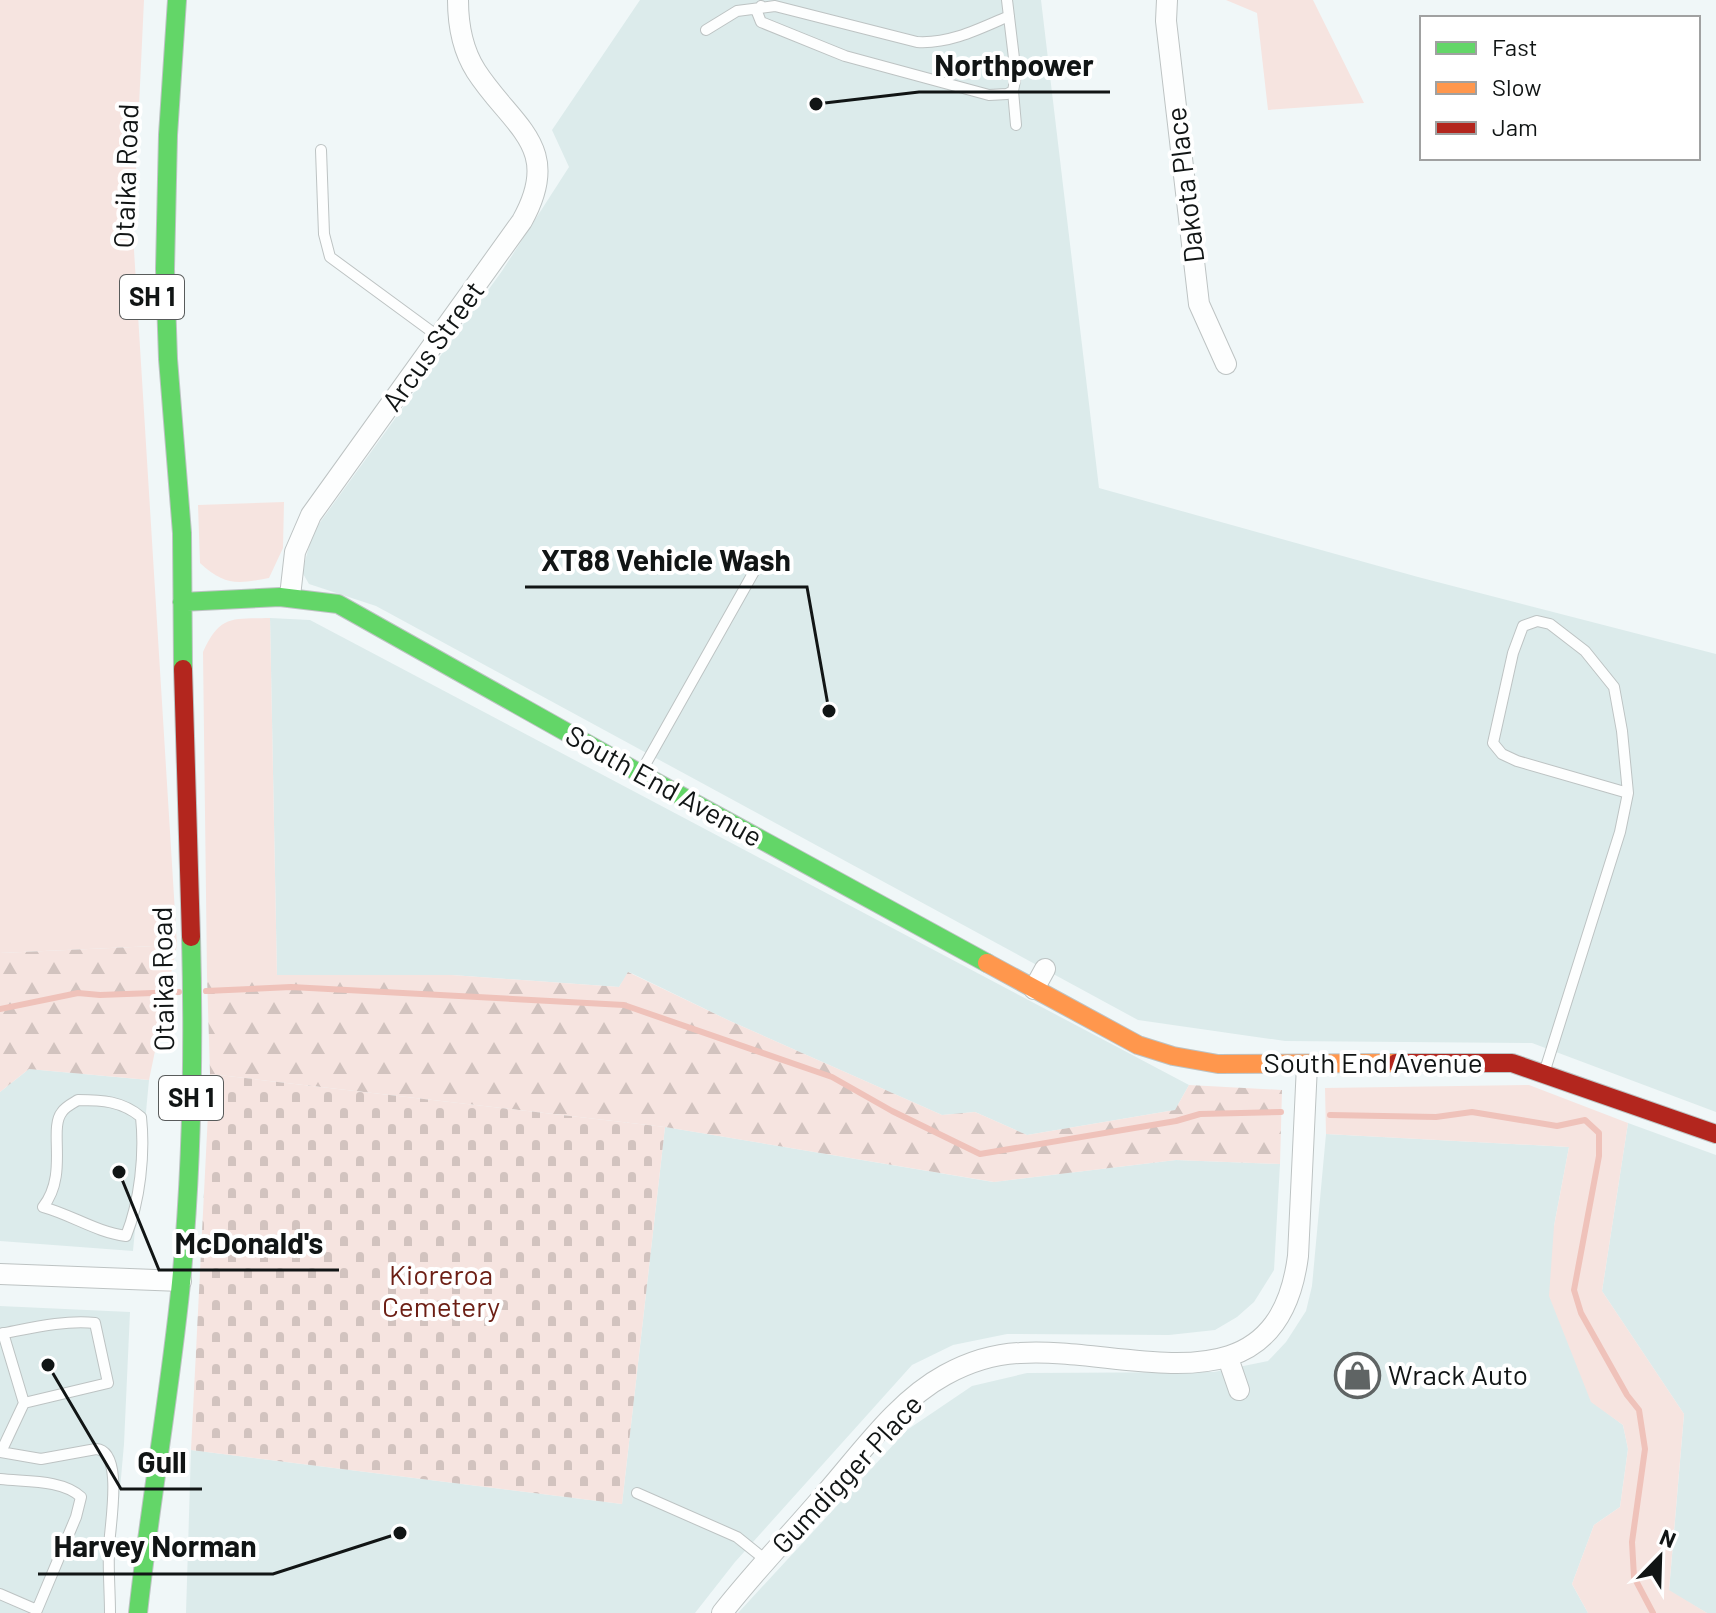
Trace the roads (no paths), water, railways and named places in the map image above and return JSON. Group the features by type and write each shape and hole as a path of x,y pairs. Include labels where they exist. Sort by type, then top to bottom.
{"main road":[{"name":"Otaika Road","path":"162,0 150,238 152,304 166,563 182,596"},
{"name":"Otaika Road","path":"138,1613 181,1281 190,1143 193,1009 183,556 168,359 165,227 177,0"},
{"path":"182,596 290,596"},
{"name":"South End Avenue","path":"290,596 338,604 641,774 1138,1045 1173,1056 1218,1064 1512,1063 1716,1134"},
{"name":"Otaika Road","path":"165,1414 166,1534"}],"street":[{"name":"Arcus Street","path":"290,596 295,552 311,515 532,204 539,173 537,159 527,136 475,70 459,30 458,0"},
{"name":"Dakota Place","path":"1167,0 1166,21 1199,304 1226,364"},
{"path":"1034,989 1045,969"},
{"name":"Gumdigger Place","path":"722,1613 882,1429 919,1392 969,1363 1022,1352 1079,1354 1186,1365 1228,1358 1245,1350 1272,1326 1286,1306 1295,1283 1307,1065"},
{"path":"0,1274 181,1281"},
{"path":"1228,1358 1239,1390"}],"lane":[{"path":"1007,0 1016,75 1013,91 1016,125"},
{"path":"706,30 737,11 761,6 792,8 917,42 933,43 965,35 1009,16"},
{"path":"761,6 757,12 761,22 845,56 989,95 1013,91"},
{"path":"321,150 324,234 330,257 439,337"},
{"path":"641,774 760,561"},
{"path":"1544,1074 1620,832 1628,793 1614,687 1585,651 1550,624 1537,621 1523,626 1513,653 1493,743 1502,754 1517,761 1628,793"},
{"path":"78,1100 105,1100 131,1109 141,1117 136,1196 126,1236 106,1233 43,1207 52,1195 57,1180 58,1122 62,1112 78,1100"},
{"path":"24,1403 108,1383 95,1323 40,1325 1,1333 24,1403 0,1452 41,1459 96,1449 108,1454 114,1484 109,1548 110,1613"},
{"path":"0,1479 61,1486 74,1490 81,1497 76,1517 37,1610 0,1594"},
{"path":"637,1493 737,1537 767,1561"}],"waterway":[{"path":"206,991 291,987 624,1005 832,1077 892,1111 980,1154 1176,1121 1200,1114 1281,1112"},
{"path":"0,1009 78,993 179,992"},
{"path":"1330,1115 1436,1117 1472,1112 1557,1126 1585,1120 1599,1133 1599,1156 1574,1290 1581,1313 1627,1395 1639,1410 1645,1449 1632,1542 1634,1577 1653,1613"}],"place":[{"name":"Northpower","path":"816,104"},
{"name":"XT88 Vehicle Wash","path":"829,711"},
{"name":"McDonald's","path":"119,1172"},
{"name":"Gull","path":"48,1365"},
{"name":"Wrack Auto","path":"1357,1375"},
{"name":"Harvey Norman","path":"400,1533"}],"park label":[{"name":"Kioreroa Cemetery","path":"441,1291"}]}
